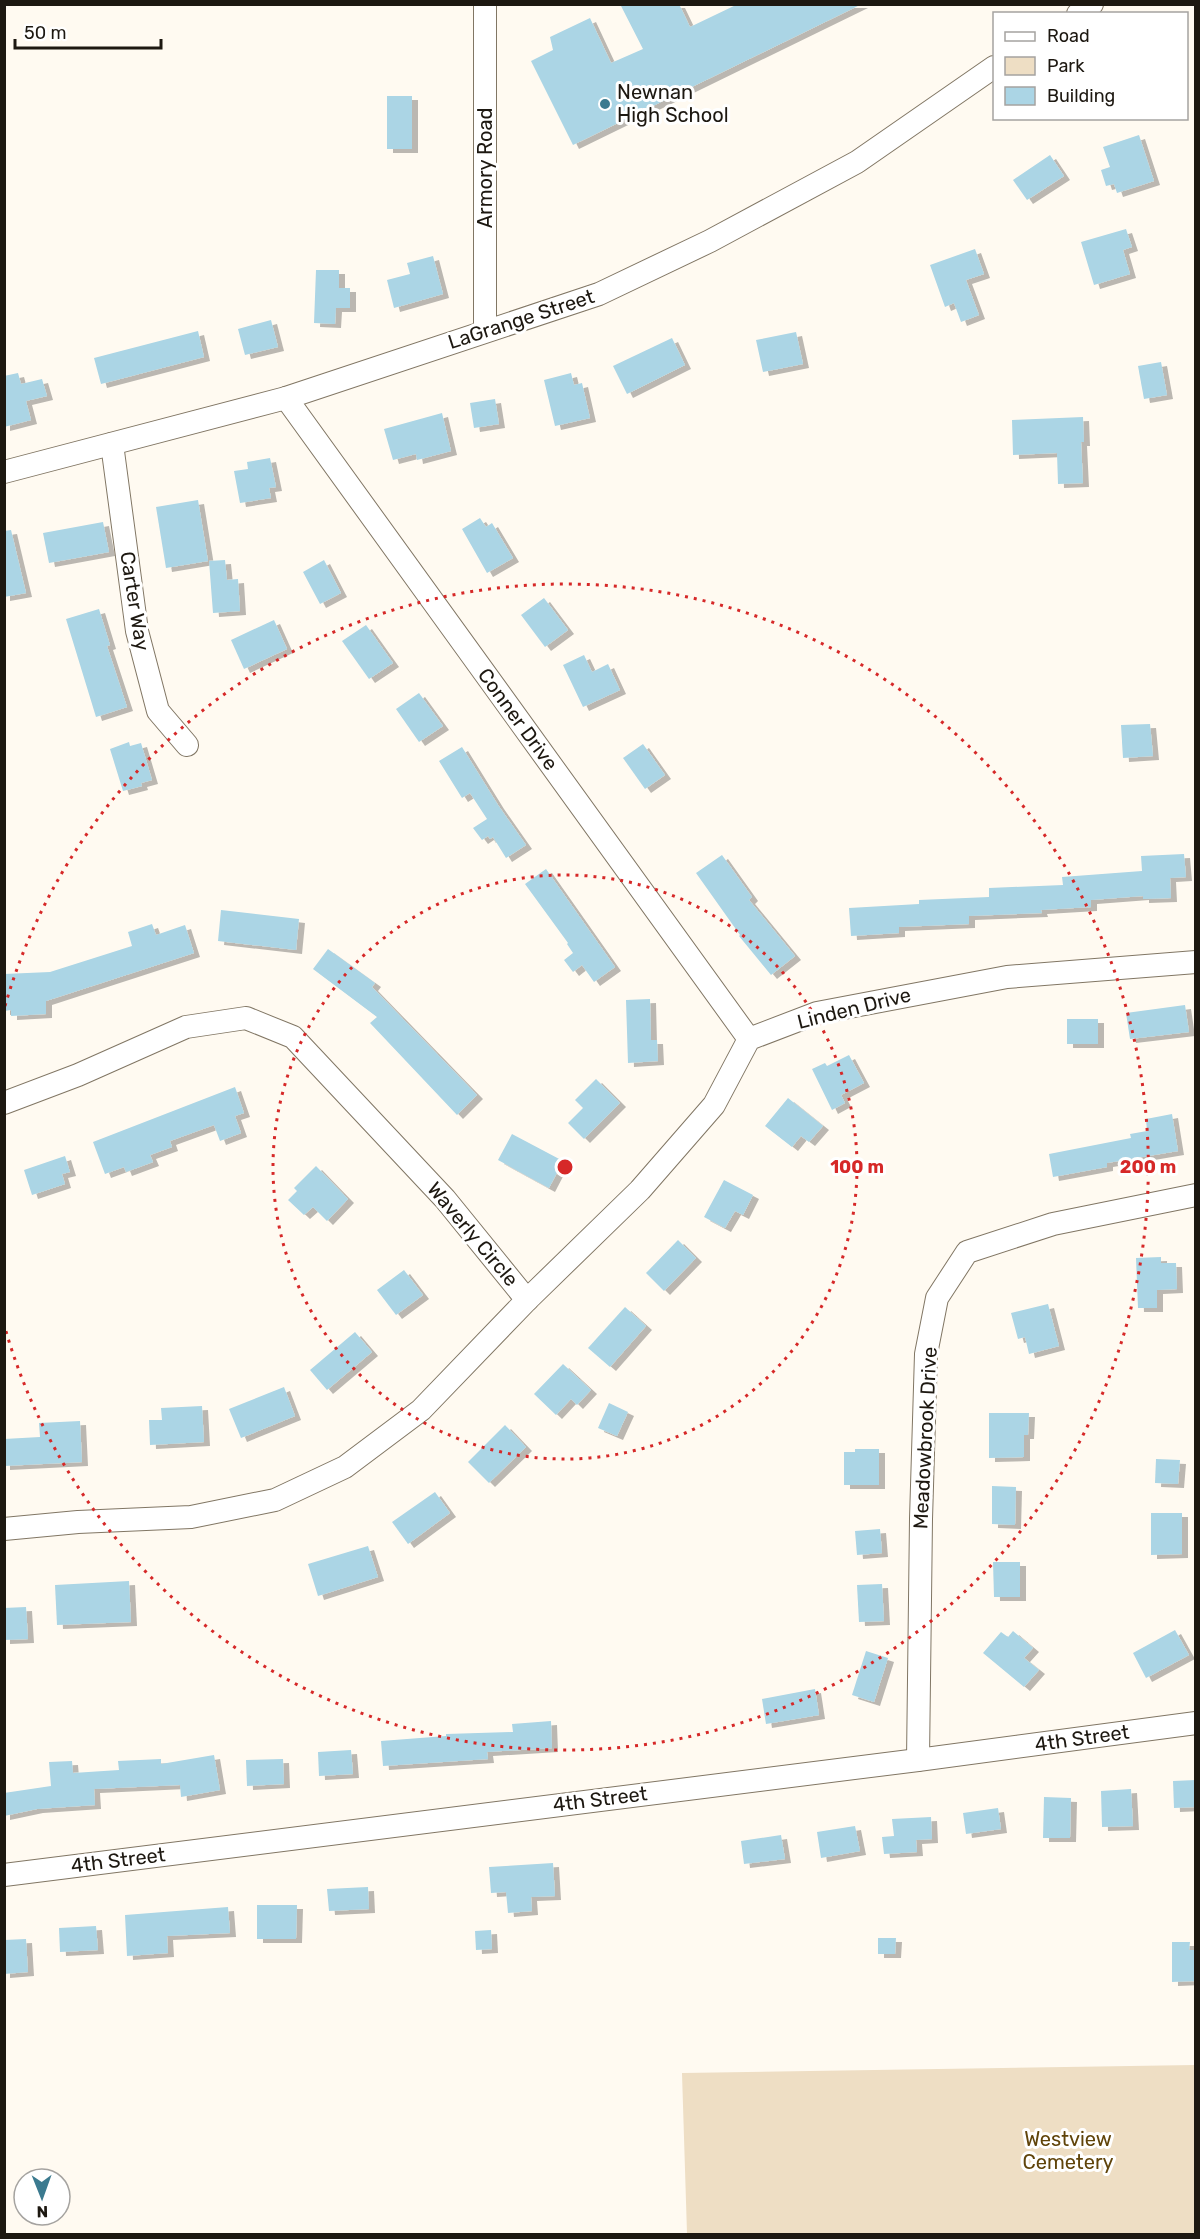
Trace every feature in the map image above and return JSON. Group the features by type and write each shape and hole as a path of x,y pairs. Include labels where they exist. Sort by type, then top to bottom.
{"street":[{"name":"Armory Road","path":"484,331 485,4"},
{"name":"LaGrange Street","path":"4,472 286,398 599,294 710,241 857,162 993,68"},
{"name":"Conner Drive","path":"286,398 749,1039"},
{"name":"Carter Way","path":"112,444 137,631 158,711 187,745"},
{"name":"Linden Drive","path":"749,1039 817,1013 1007,977 1196,962"},
{"name":"Waverly Circle","path":"4,1103 186,1027 246,1018 293,1037 445,1199 528,1300 421,1410 345,1467 275,1500 191,1517 78,1522 4,1529"},
{"path":"528,1300 640,1190 714,1105 749,1039"},
{"name":"Meadowbrook Drive","path":"918,1761 926,1354 937,1298 967,1252 1053,1224 1196,1195"},
{"name":"4th Street","path":"4,1875 918,1761 1196,1723"}],"green space":[{"name":"Westview Cemetery","path":"1195,2065 1195,2234 687,2234 682,2073"}],"building":[{"name":"Newnan High School","path":"620,4 679,4 690,27 738,4 862,4 573,145 531,61 553,50 550,37 590,18 611,63 643,49"},
{"path":"387,96 412,96 412,149 387,149"},
{"path":"1139,135 1154,181 1117,193 1114,184 1106,186 1101,170 1110,167 1103,147"},
{"path":"1050,155 1064,176 1027,200 1013,180"},
{"path":"1126,229 1132,247 1123,250 1130,274 1094,285 1081,242"},
{"path":"975,249 984,274 966,280 979,315 961,322 954,303 945,307 930,265"},
{"path":"433,256 443,294 394,308 387,280 410,274 407,263"},
{"path":"316,270 339,270 339,288 350,288 350,308 336,308 335,324 314,323"},
{"path":"271,320 278,347 245,355 238,329"},
{"path":"198,331 204,357 101,384 94,358"},
{"path":"796,332 803,364 763,372 756,340"},
{"path":"672,338 685,365 627,394 613,366"},
{"path":"1161,362 1167,395 1144,399 1138,366"},
{"path":"18,373 21,384 42,379 47,396 26,401 31,420 4,427 4,376"},
{"path":"571,373 574,385 582,383 590,418 555,426 544,380"},
{"path":"495,399 499,424 474,428 470,403"},
{"path":"442,413 451,451 417,460 416,454 393,460 384,429"},
{"path":"1083,417 1084,442 1081,442 1083,483 1058,484 1057,453 1013,455 1012,420"},
{"path":"270,458 276,487 269,488 271,498 240,503 234,471 248,469 247,462"},
{"path":"198,500 208,561 166,568 156,507"},
{"path":"480,518 486,527 492,523 513,558 487,573 462,529"},
{"path":"103,522 109,552 49,563 43,533"},
{"path":"11,530 26,593 4,597 4,531"},
{"path":"225,560 227,580 238,579 240,611 213,613 209,561"},
{"path":"324,560 341,593 320,604 303,572"},
{"path":"544,598 568,630 545,647 521,615"},
{"path":"99,609 110,645 107,646 127,707 96,717 66,619"},
{"path":"274,620 287,649 244,669 231,640"},
{"path":"366,625 393,663 369,679 342,641"},
{"path":"584,655 592,672 608,664 620,690 583,707 563,665"},
{"path":"419,693 443,726 419,742 396,709"},
{"path":"1150,724 1153,756 1123,758 1121,725"},
{"path":"129,742 130,746 141,743 152,780 141,783 142,786 123,791 110,749"},
{"path":"643,744 665,775 645,789 623,758"},
{"path":"462,747 526,845 506,858 493,837 490,839 488,836 482,840 473,828 487,819 470,793 462,798 439,761"},
{"path":"1184,854 1186,877 1170,878 1171,898 1143,899 1143,896 1091,900 1091,907 1041,910 1042,913 969,916 969,924 899,927 899,933 851,936 849,908 919,904 919,900 989,897 989,888 1063,885 1062,877 1142,871 1141,856"},
{"path":"722,855 752,897 749,900 795,956 771,975 739,936 696,873"},
{"path":"546,869 615,967 594,982 582,965 573,972 564,960 573,953 568,943 525,884"},
{"path":"221,910 299,919 296,950 218,941"},
{"path":"152,924 156,935 185,925 194,953 46,1001 46,1014 11,1016 11,1010 4,1011 4,974 50,972 132,946 128,932"},
{"path":"328,949 375,983 372,987 477,1095 457,1115 370,1023 377,1017 313,969"},
{"path":"650,999 651,1040 657,1040 658,1061 628,1063 626,1000"},
{"path":"1185,1005 1189,1032 1130,1039 1126,1013"},
{"path":"1067,1019 1098,1019 1098,1044 1067,1044"},
{"path":"849,1055 864,1083 841,1095 845,1103 832,1110 812,1069 825,1063 827,1066"},
{"path":"596,1079 620,1103 584,1139 568,1123 583,1108 575,1100"},
{"path":"235,1087 244,1113 235,1116 241,1133 220,1141 214,1125 170,1141 172,1147 150,1155 153,1162 126,1172 124,1167 105,1174 93,1142"},
{"path":"788,1098 823,1126 809,1142 801,1136 792,1147 765,1126"},
{"path":"1172,1114 1178,1151 1107,1163 1107,1167 1053,1177 1049,1154 1131,1138 1130,1134 1147,1131 1146,1119"},
{"path":"512,1134 563,1161 549,1188 498,1160"},
{"path":"65,1156 70,1172 62,1174 65,1184 32,1195 24,1170"},
{"path":"316,1166 348,1199 327,1221 313,1207 304,1215 288,1200 297,1191 294,1188"},
{"path":"724,1180 753,1195 743,1215 735,1211 725,1228 704,1217"},
{"path":"678,1240 696,1258 664,1291 646,1273"},
{"path":"1161,1257 1161,1263 1176,1263 1177,1289 1157,1290 1157,1308 1138,1308 1136,1258"},
{"path":"404,1270 423,1295 396,1315 377,1290"},
{"path":"1048,1304 1059,1346 1029,1354 1025,1337 1018,1339 1011,1313"},
{"path":"625,1307 646,1326 610,1367 588,1348"},
{"path":"355,1332 372,1352 327,1390 310,1370"},
{"path":"563,1364 591,1390 577,1405 571,1399 556,1415 534,1394"},
{"path":"284,1387 295,1416 241,1438 229,1409"},
{"path":"609,1403 628,1412 617,1436 598,1428"},
{"path":"202,1406 204,1442 150,1445 149,1420 162,1420 161,1408"},
{"path":"989,1413 1029,1413 1028,1435 1024,1435 1024,1457 989,1458"},
{"path":"80,1421 82,1462 4,1466 4,1439 40,1437 39,1423"},
{"path":"505,1425 526,1447 489,1483 468,1462"},
{"path":"855,1449 879,1449 879,1485 844,1485 844,1452 855,1452"},
{"path":"1156,1459 1180,1460 1178,1484 1155,1483"},
{"path":"992,1486 1016,1487 1015,1525 992,1524"},
{"path":"435,1492 450,1513 408,1544 392,1522"},
{"path":"1151,1513 1182,1513 1182,1554 1151,1555"},
{"path":"880,1529 882,1553 857,1555 855,1531"},
{"path":"368,1546 378,1577 318,1596 308,1564"},
{"path":"993,1562 1020,1562 1020,1597 994,1597"},
{"path":"129,1581 131,1622 57,1625 55,1585"},
{"path":"882,1584 884,1621 859,1622 857,1585"},
{"path":"26,1607 28,1639 4,1640 4,1608"},
{"path":"1175,1630 1189,1655 1146,1678 1133,1653"},
{"path":"1013,1631 1033,1648 1024,1658 1039,1670 1024,1687 983,1653 1001,1632 1008,1637"},
{"path":"866,1651 888,1658 874,1702 852,1695"},
{"path":"815,1689 819,1715 766,1724 762,1699"},
{"path":"551,1721 552,1748 487,1752 488,1759 383,1766 381,1741 446,1736 446,1734 513,1732 512,1724"},
{"path":"351,1750 353,1774 319,1776 318,1752"},
{"path":"214,1755 220,1790 181,1797 180,1785 94,1789 95,1805 37,1809 4,1816 4,1793 51,1786 49,1762 72,1761 73,1773 119,1770 118,1761 161,1759 161,1764"},
{"path":"283,1759 284,1784 247,1786 246,1760"},
{"path":"1196,1780 1196,1807 1174,1808 1173,1781"},
{"path":"1131,1789 1133,1826 1102,1827 1101,1791"},
{"path":"1044,1797 1071,1798 1070,1838 1043,1838"},
{"path":"998,1808 1001,1829 966,1834 963,1813"},
{"path":"931,1817 932,1839 916,1840 917,1852 884,1854 882,1837 894,1836 892,1819"},
{"path":"855,1826 860,1851 821,1858 817,1832"},
{"path":"781,1835 785,1859 744,1864 741,1841"},
{"path":"553,1863 555,1896 531,1897 532,1911 508,1913 506,1892 491,1893 489,1867"},
{"path":"368,1887 369,1909 329,1911 327,1889"},
{"path":"257,1905 297,1905 296,1939 257,1939"},
{"path":"228,1907 230,1933 167,1936 168,1953 127,1956 125,1915"},
{"path":"96,1926 98,1950 60,1952 59,1928"},
{"path":"491,1930 492,1949 476,1950 475,1931"},
{"path":"878,1938 896,1938 895,1954 878,1954"},
{"path":"26,1939 28,1972 4,1974 4,1940"},
{"path":"1172,1942 1190,1942 1189,1950 1196,1950 1196,1981 1172,1982"}],"place":[{"name":"Newnan High School","path":"605,104"}]}
